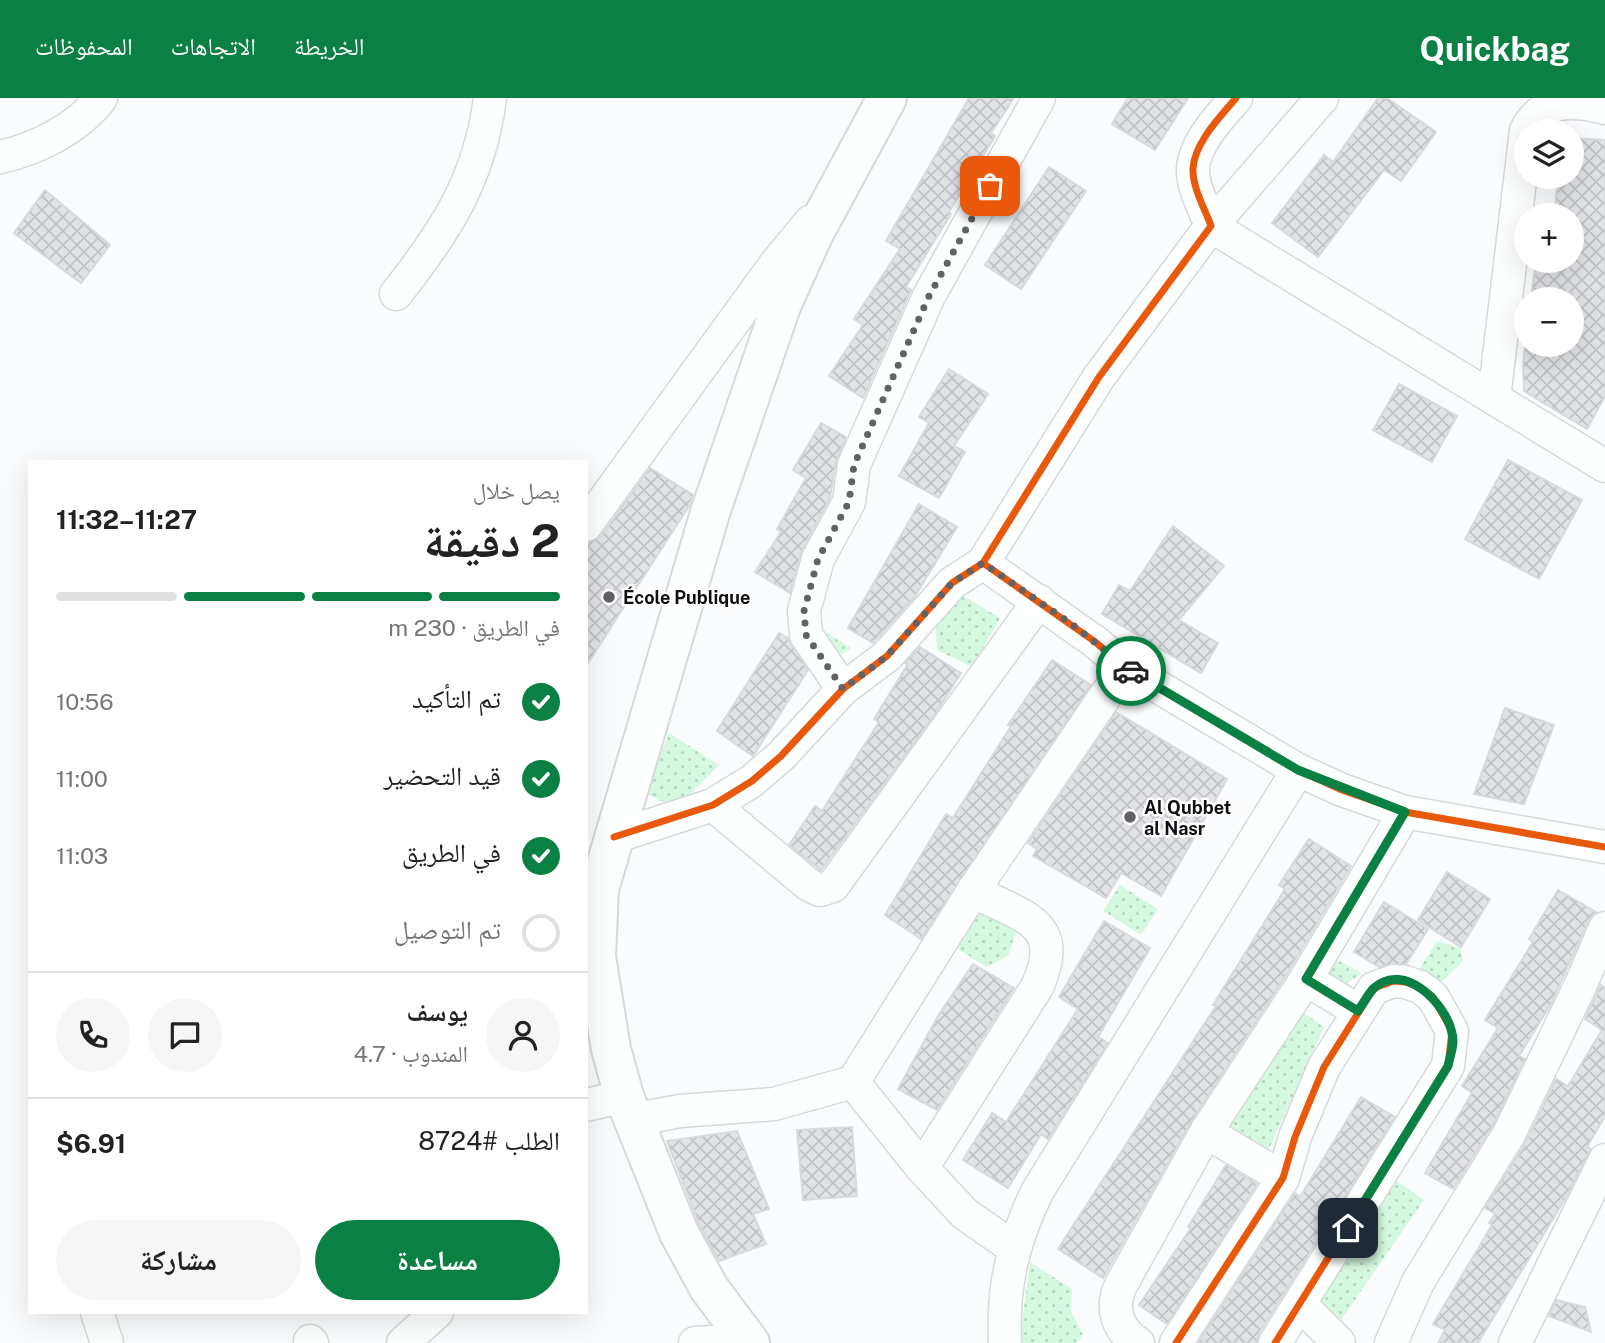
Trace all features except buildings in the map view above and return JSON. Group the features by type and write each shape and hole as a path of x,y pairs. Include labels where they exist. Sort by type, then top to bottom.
{"main road":[{"path":"749,1341 709,1288 679,1233 629,1108 611,1049 596,957 599,889 710,513 781,306 813,235 887,98"}],"street":[{"path":"0,157 51,138 89,114 101,98"},
{"path":"396,294 444,231 460,201 481,147 490,98"},
{"path":"843,689 806,635 804,611 818,559 849,502 854,465 929,296 1039,98"},
{"path":"1236,98 1211,128 1200,148 1194,168 1211,226 1605,466"},
{"path":"614,836 713,805 752,781 781,756 843,689 887,656 952,583 983,563 1099,377 1211,226 1322,98"},
{"path":"1532,119 1552,105 1578,102 1605,108"},
{"path":"588,522 774,266 842,183"},
{"path":"1493,398 1519,189"},
{"path":"983,563 1039,601 1125,667 1298,770 1405,812 1605,847"},
{"path":"713,805 809,885 820,890 833,886 1039,601"},
{"path":"588,1105 680,1111 774,1104 853,1082 973,891 1125,667"},
{"path":"1005,1343 1004,1302 1014,1248 1038,1192 1298,770"},
{"path":"1138,1343 1125,1333 1115,1307 1115,1296 1206,1132 1306,979 1405,812"},
{"path":"922,1168 1037,987 1049,955 1043,933 1031,922 973,891"},
{"path":"1391,1343 1418,1282 1509,1135 1564,1022 1605,928"},
{"path":"1306,979 1358,1011"},
{"path":"1176,1343 1283,1178 1324,1067 1358,1011 1374,988 1384,983 1394,981 1420,987 1433,997 1452,1031 1448,1066 1275,1343"},
{"path":"853,1082 922,1168 965,1214 1014,1248"},
{"path":"1206,1132 1283,1178"},
{"path":"1515,1343 1605,1160"},
{"path":"1300,1304 1339,1343"},
{"path":"98,1314 107,1343"},
{"path":"403,1343 435,1314"},
{"path":"695,1343 749,1341"}],"green space":[{"path":"962,595 1000,618 972,667 937,650 935,619"},
{"path":"816,626 851,648 833,660"},
{"path":"669,733 719,765 676,808 645,793"},
{"path":"1120,885 1158,909 1141,935 1103,911"},
{"path":"974,897 1019,924 1008,956 986,967 946,941"},
{"path":"1437,941 1460,948 1463,961 1440,984 1419,970"},
{"path":"1322,952 1362,973 1343,986 1323,983"},
{"path":"1293,1005 1324,1027 1266,1156 1216,1125"},
{"path":"1391,1177 1424,1200 1341,1320 1311,1301"},
{"path":"1030,1262 1072,1289 1071,1311 1083,1335 1076,1343 1019,1343"}],"cycle path":[{"path":"614,837 713,805 752,781 781,756 843,689 887,656 952,583 983,563 1099,377 1211,226 1199,198 1193,168 1198,149 1209,130 1236,98"},
{"path":"983,563 1094,641 1125,667 1298,770 1342,790 1405,812 1605,847"},
{"path":"1176,1343 1283,1178 1295,1137 1324,1067 1374,988 1394,981 1420,987 1433,997 1452,1031 1448,1066 1275,1343"}],"way so far":[{"path":"990,186 929,296 854,465 849,502 818,559 804,611 806,635 814,651 843,689 868,673 887,656 952,583 983,563 1073,625 1131,671"}],"place":[{"name":"École Publique","path":"609,597"},
{"name":"Al Qubbet al Nasr","path":"1130,817"}],"route":[{"path":"1131,671 1298,770 1342,790 1405,812 1334,926 1306,979 1358,1011 1374,988 1384,983 1405,982 1420,987 1433,997 1452,1031 1453,1040 1448,1066 1348,1228"}]}
